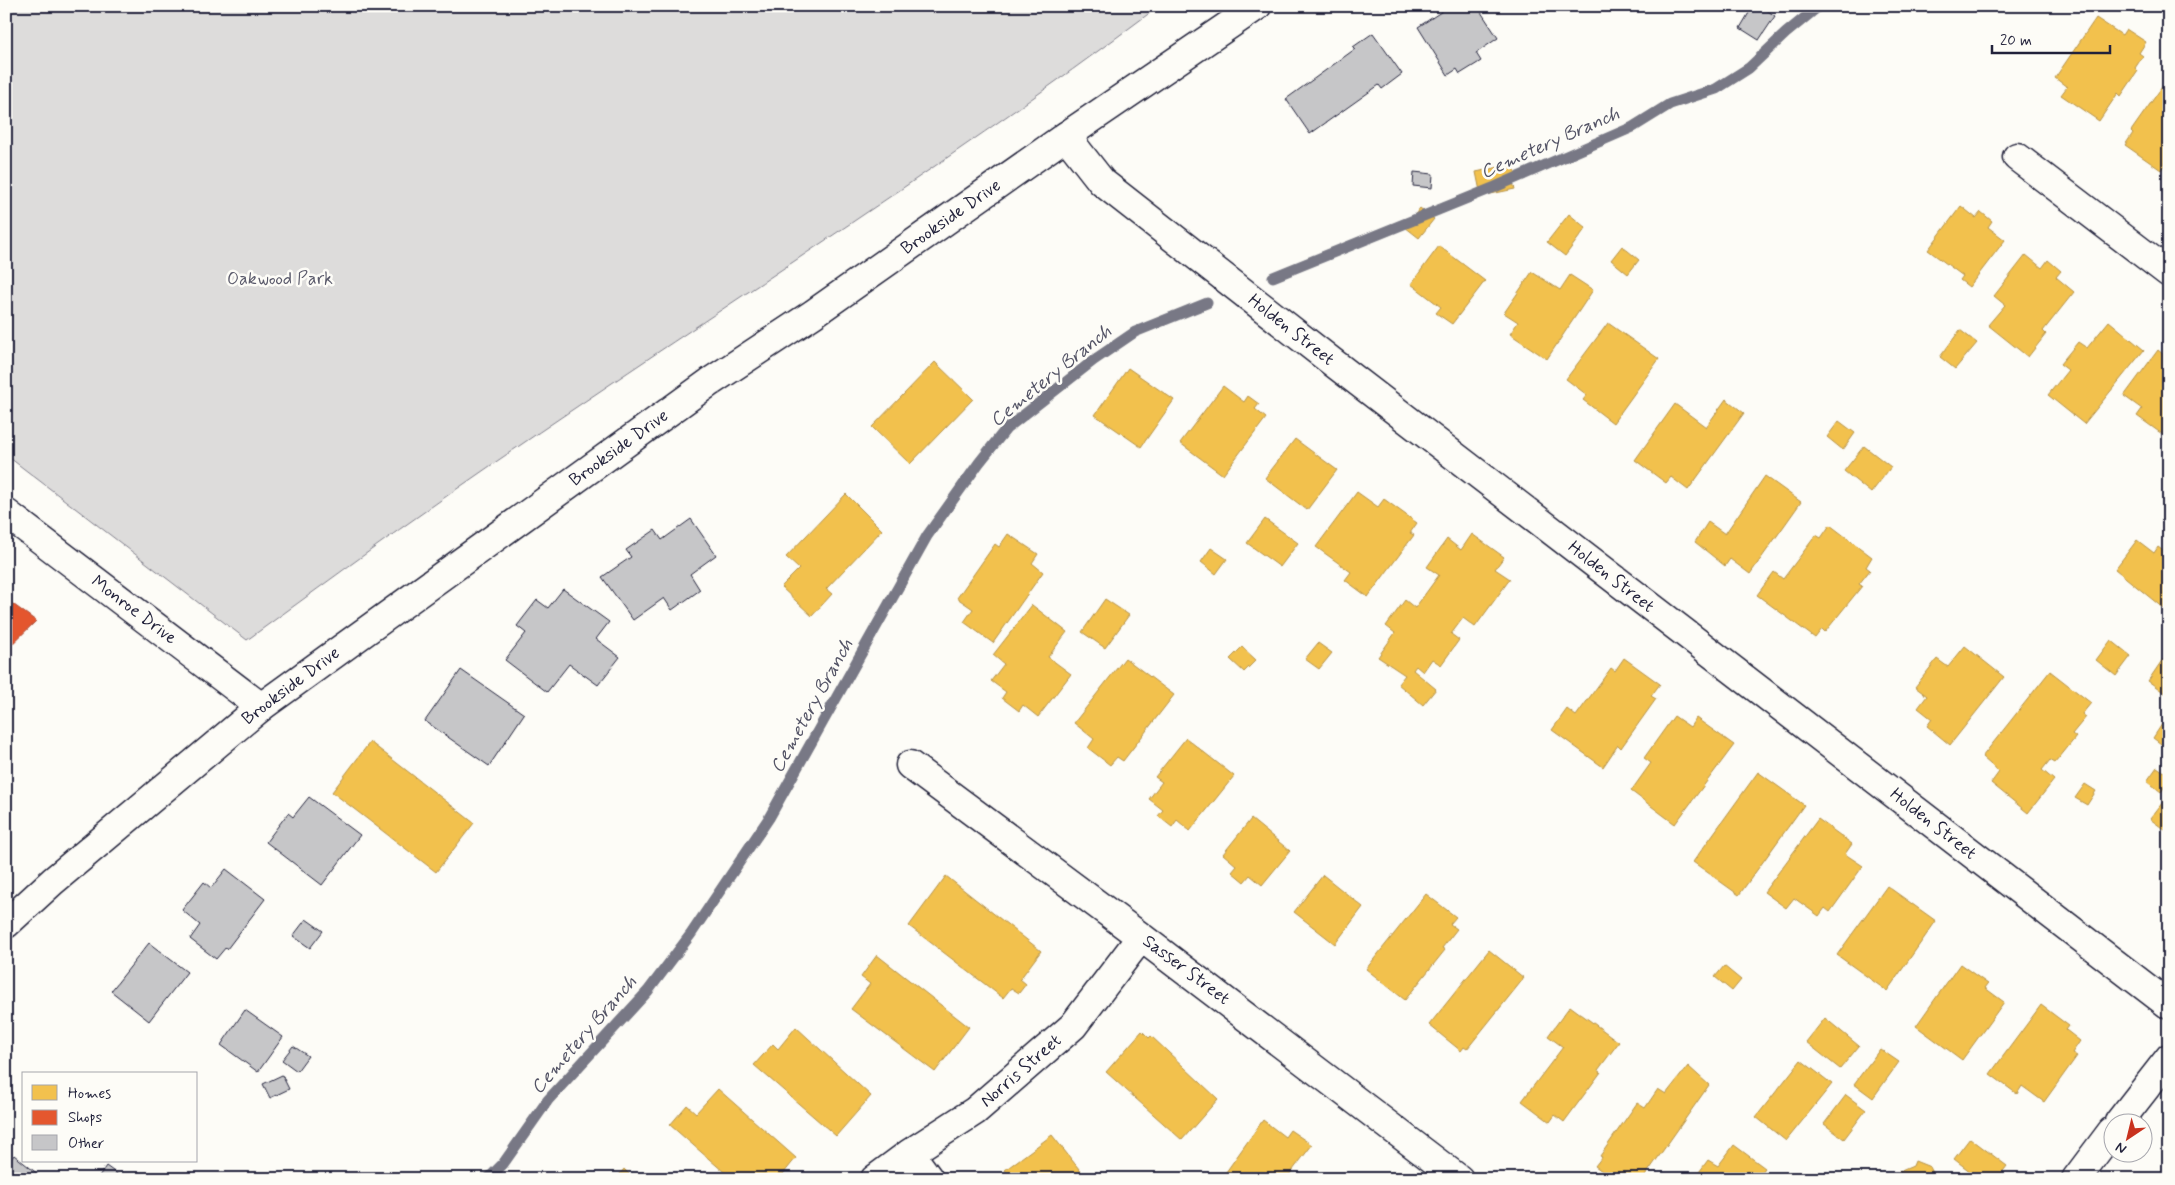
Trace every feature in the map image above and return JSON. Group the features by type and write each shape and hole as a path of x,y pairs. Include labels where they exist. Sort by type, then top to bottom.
{"street":[{"name":"Brookside Drive","path":"6,924 52,882 261,707 710,382 813,314 1066,136 1257,6"},
{"name":"Holden Street","path":"1066,136 1102,182 1338,367 2169,1005"},
{"path":"2018,157 2169,273"},
{"name":"Monroe Drive","path":"6,513 261,707"},
{"name":"Sasser Street","path":"910,765 1141,936 1459,1179"},
{"name":"Norris Street","path":"875,1179 910,1153 975,1111 1073,1026 1141,936"},
{"path":"2127,1112 2169,1058"},
{"path":"2076,1179 2102,1144"},
{"path":"910,1153 929,1179"}],"green space":[{"name":"Oakwood Park","path":"6,6 1159,6 985,132 451,493 247,640 6,455"}],"building: Homes":[{"path":"2096,18 2122,35 2126,29 2146,42 2139,53 2143,56 2135,68 2138,71 2121,96 2118,93 2099,121 2061,95 2067,87 2055,78"},
{"path":"2169,77 2169,158 2161,170 2125,145 2133,133 2131,131"},
{"path":"1504,166 1514,168 1518,181 1513,183 1515,189 1481,196 1476,172"},
{"path":"1961,206 1976,218 1981,212 1992,221 1988,227 2005,240 1969,287 1960,280 1963,276 1928,250"},
{"path":"1420,208 1434,219 1419,238 1405,227"},
{"path":"1569,214 1586,228 1565,256 1547,242"},
{"path":"1439,246 1485,281 1452,324 1436,313 1441,307 1411,284"},
{"path":"1622,246 1639,260 1628,274 1611,260"},
{"path":"2026,255 2042,268 2048,260 2061,271 2056,277 2074,292 2043,331 2046,334 2028,357 1988,325 2005,305 1994,296"},
{"path":"1532,272 1560,290 1570,275 1593,290 1547,359 1510,334 1518,322 1504,313"},
{"path":"2109,321 2144,350 2084,424 2048,395 2068,370 2060,364 2078,342 2087,348"},
{"path":"1608,323 1659,359 1613,423 1583,400 1587,395 1566,379"},
{"path":"1960,330 1977,343 1955,369 1940,357"},
{"path":"2158,350 2169,359 2169,439 2137,416 2142,409 2124,396"},
{"path":"935,362 973,399 910,464 872,427"},
{"path":"1128,368 1174,400 1141,447 1095,415"},
{"path":"1223,386 1244,402 1248,396 1259,404 1255,409 1266,418 1223,475 1180,443"},
{"path":"1726,399 1744,413 1688,490 1671,477 1666,483 1635,460 1675,404 1706,427"},
{"path":"1839,421 1855,433 1843,450 1827,437"},
{"path":"1295,439 1337,470 1307,510 1265,478"},
{"path":"1864,446 1891,467 1871,493 1844,471"},
{"path":"1765,476 1801,502 1750,574 1730,559 1725,566 1695,542 1708,522 1725,534"},
{"path":"1357,492 1378,507 1384,499 1417,523 1410,533 1414,535 1368,597 1345,580 1351,572 1316,547"},
{"path":"846,494 882,530 826,589 832,594 812,616 781,587 799,569 786,557"},
{"path":"2169,497 2169,510 2162,506"},
{"path":"1265,519 1298,543 1280,567 1247,543"},
{"path":"1830,525 1872,557 1866,567 1870,570 1859,584 1862,586 1825,632 1822,629 1815,638 1757,595 1774,572 1783,579 1816,535 1821,538"},
{"path":"1008,534 1038,554 1032,563 1043,572 993,643 964,622 973,609 957,598 995,544 999,547"},
{"path":"1472,534 1504,557 1495,569 1510,579 1475,627 1463,618 1451,634 1459,640 1441,665 1432,659 1423,672 1416,666 1413,670 1436,689 1423,705 1398,684 1405,675 1378,657 1395,633 1386,626 1405,600 1415,608 1439,575 1427,567 1447,539 1461,550"},
{"path":"2137,540 2154,553 2158,547 2169,555 2169,613 2115,569"},
{"path":"1211,548 1227,559 1216,574 1201,562"},
{"path":"1105,599 1129,615 1105,648 1082,632"},
{"path":"1032,605 1067,632 1048,657 1071,674 1038,717 1023,705 1019,711 1002,698 1006,692 991,681 1004,664 993,655"},
{"path":"2111,640 2131,656 2116,676 2096,660"},
{"path":"1318,643 1332,653 1319,669 1305,659"},
{"path":"1965,646 2004,677 1950,745 1927,726 1932,719 1918,708 1927,696 1915,687 1937,659 1948,667"},
{"path":"1242,647 1256,660 1244,672 1230,659"},
{"path":"1125,658 1174,695 1123,761 1117,757 1110,765 1088,748 1094,739 1074,723"},
{"path":"1624,658 1660,684 1651,696 1656,699 1621,748 1618,745 1603,767 1552,730 1567,709 1576,716 1611,668 1615,671"},
{"path":"2163,659 2169,663 2169,696 2148,681"},
{"path":"2050,671 2091,703 2082,714 2086,717 2072,734 2076,737 2055,763 2050,760 2042,770 2054,780 2028,813 1991,783 1999,772 1982,757"},
{"path":"1674,716 1690,727 1696,718 1734,745 1675,824 1631,791 1651,763 1644,758"},
{"path":"2169,716 2169,750 2153,738"},
{"path":"1186,738 1234,776 1190,831 1177,820 1172,827 1158,816 1163,810 1149,799 1162,782 1155,777"},
{"path":"370,742 474,823 436,872 332,792"},
{"path":"2157,767 2169,775 2169,781 2161,792 2147,781"},
{"path":"1758,772 1804,805 1739,895 1693,862"},
{"path":"2085,784 2096,791 2087,805 2075,798"},
{"path":"2169,794 2169,833 2150,819"},
{"path":"1251,819 1290,851 1262,885 1250,875 1244,882 1232,872 1237,866 1223,854"},
{"path":"1818,819 1852,844 1845,854 1863,866 1830,912 1825,908 1819,916 1794,898 1786,908 1764,892"},
{"path":"1323,875 1363,907 1335,944 1294,912"},
{"path":"946,876 1041,951 1020,979 1026,984 1019,993 1011,988 1003,998 909,926"},
{"path":"1887,886 1936,921 1887,991 1837,955"},
{"path":"1426,894 1456,917 1450,924 1457,929 1442,948 1445,950 1405,1000 1366,969"},
{"path":"1489,950 1524,978 1467,1049 1464,1047 1461,1051 1429,1025"},
{"path":"877,955 969,1027 935,1072 851,1009 870,984 861,977"},
{"path":"1960,964 1988,984 1985,988 2004,1002 1962,1060 1916,1026"},
{"path":"1724,966 1741,980 1732,991 1715,977"},
{"path":"2041,1005 2069,1026 2066,1030 2080,1041 2072,1053 2077,1056 2044,1102 2022,1086 2017,1094 1990,1074"},
{"path":"1570,1006 1619,1042 1598,1070 1601,1072 1564,1122 1555,1115 1550,1122 1522,1101 1563,1047 1548,1036"},
{"path":"1825,1018 1859,1046 1840,1069 1806,1042"},
{"path":"796,1027 871,1096 836,1136 754,1065 773,1044 778,1049"},
{"path":"1142,1031 1149,1038 1151,1036 1218,1099 1182,1140 1106,1072"},
{"path":"1880,1049 1899,1062 1873,1098 1854,1084"},
{"path":"1801,1060 1832,1084 1786,1141 1756,1117"},
{"path":"1688,1066 1709,1085 1643,1179 1613,1179 1595,1166 1637,1103 1645,1108 1658,1089 1666,1094"},
{"path":"718,1089 796,1158 779,1179 732,1179 670,1125 687,1105 696,1113"},
{"path":"1846,1095 1866,1110 1844,1139 1824,1124"},
{"path":"1263,1120 1285,1137 1290,1130 1312,1145 1286,1179 1221,1179"},
{"path":"1052,1135 1087,1179 1011,1179 1005,1170"},
{"path":"1970,1138 2007,1166 1997,1179 1980,1179 1954,1159"},
{"path":"1734,1145 1765,1168 1757,1179 1694,1179 1708,1160 1718,1166"},
{"path":"1915,1161 1930,1167 1936,1179 1899,1179 1902,1173 1899,1172 1913,1166"},
{"path":"624,1169 634,1179 616,1179"}],"building: Shops":[{"path":"6,599 36,621 6,650"}],"building: Other":[{"path":"1450,6 1477,6 1498,38 1476,53 1481,61 1460,74 1457,69 1448,75 1418,27"},
{"path":"1753,6 1761,6 1775,16 1759,40 1740,28"},
{"path":"1373,33 1402,74 1382,89 1379,85 1310,134 1286,99 1355,49 1353,47"},
{"path":"1414,172 1433,174 1432,188 1413,186"},
{"path":"691,519 716,555 690,574 700,590 672,610 664,598 633,620 602,577 631,557 626,550 655,530 662,540"},
{"path":"563,589 609,622 596,639 620,657 598,685 569,664 547,692 505,660 526,633 517,626 537,600 548,608"},
{"path":"461,670 524,714 489,766 425,721"},
{"path":"309,797 360,835 322,885 266,842 288,813 293,817"},
{"path":"226,869 265,899 227,949 226,947 216,959 190,939 200,925 182,910 204,882 211,888"},
{"path":"306,919 323,931 310,948 293,936"},
{"path":"149,943 187,972 149,1021 111,991"},
{"path":"245,1010 283,1037 258,1072 221,1045"},
{"path":"293,1046 308,1056 297,1071 282,1060"},
{"path":"282,1075 289,1089 270,1098 263,1084"},
{"path":"14,1155 44,1179 6,1179 6,1165"},
{"path":"106,1166 124,1179 97,1179"}],"waterway":[{"name":"Cemetery Branch","path":"1273,277 1495,187 1633,127 1670,104 1716,89 1749,68 1786,33 1819,6"},
{"name":"Cemetery Branch","path":"488,1179 503,1164 548,1100 648,991 691,934 769,818 927,536 979,463 1006,429 1094,360 1135,332 1207,303"}]}
